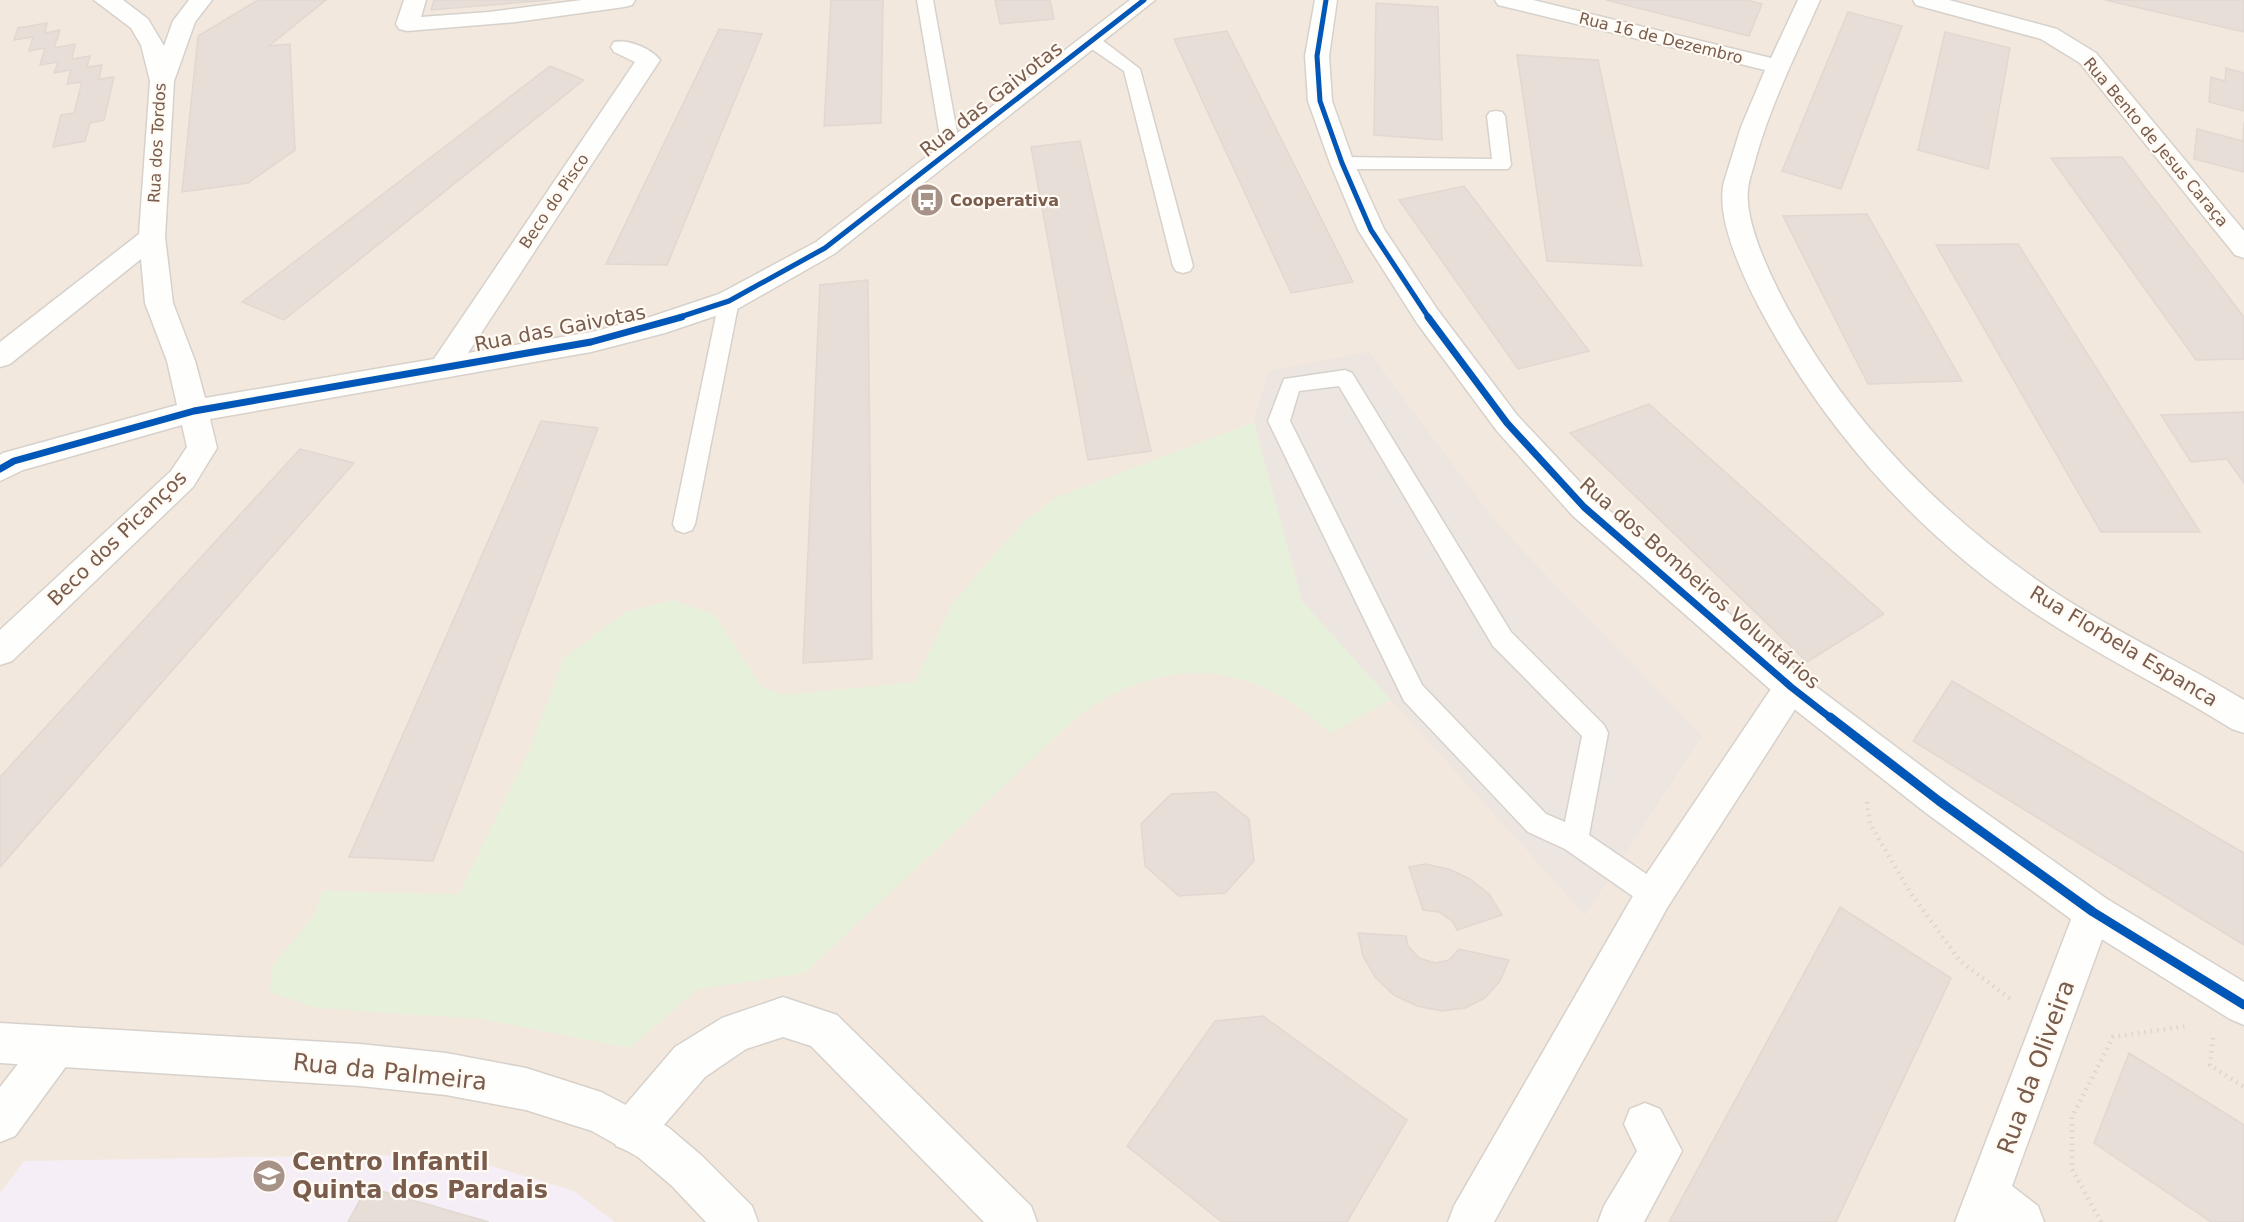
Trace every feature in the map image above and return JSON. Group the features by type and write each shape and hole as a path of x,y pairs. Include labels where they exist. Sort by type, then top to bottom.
{"street":[{"name":"Rua dos Tordos","path":"105,0 113,3 140,24 152,45 162,81 152,237 159,303 181,361 194,411"},
{"path":"162,81 184,21 201,0"},
{"path":"415,0 407,24 552,12 624,0"},
{"name":"Rua das Gaivotas","path":"0,469 14,461 194,411 591,342 655,326 729,300 825,248 1144,0"},
{"name":"Rua dos Bombeiros Voluntários","path":"1326,0 1317,56 1320,101 1342,163 1371,230 1427,316 1507,423 1584,507 1791,687 1939,801 2093,912 2244,1005"},
{"name":"Rua 16 de Dezembro","path":"1506,0 1780,67"},
{"name":"Rua Florbela Espanca","path":"1809,0 1746,147 1735,192 1745,243 1767,298 1806,365 1857,434 1905,487 1975,550 2047,603 2244,718"},
{"name":"Rua Bento de Jesus Caraça","path":"1924,0 2049,34 2088,58 2244,249"},
{"name":"Beco do Pisco","path":"444,367 648,60 622,47"},
{"path":"0,357 152,237"},
{"name":"Beco dos Picanços","path":"0,651 182,479 202,448 194,411"},
{"path":"1470,1222 1654,895 1791,687"},
{"name":"Rua da Oliveira","path":"1983,1208 2093,912"},
{"path":"632,1131 690,1062 736,1032 783,1017 823,1029 1015,1222"},
{"name":"Rua da Palmeira","path":"0,1043 360,1065 446,1074 526,1089 601,1113 653,1142 687,1170 736,1222"},
{"path":"0,1121 56,1047"},
{"path":"1620,1222 1661,1151 1645,1124"},
{"path":"1983,1208 2022,1222"}],"lane":[{"path":"925,0 951,150"},
{"path":"1092,42 1132,69 1183,266"},
{"path":"1342,163 1502,165 1496,116"},
{"path":"684,524 729,300"},
{"path":"1575,840 1595,733 1502,639 1345,378 1291,384 1279,421 1413,693 1537,823 1575,840 1654,895"}],"path":[{"path":"1859,739 1870,824 1910,892 1960,961 2050,1029"},
{"path":"2101,1222 2072,1169 2072,1117 2113,1037 2184,1025 2194,1028"},
{"path":"2204,1032 2214,1035 2210,1065 2244,1087"}],"shaded area":[{"path":"0,0 2244,0 2244,1222 0,1222"},
{"path":"1369,352 1497,524 1702,736 1585,915 1302,601 1254,422 1268,371"},
{"name":"Centro Infantil Quinta dos Pardais","path":"379,1155 469,1159 574,1191 615,1222 0,1222 0,1193 24,1161"}],"green space":[{"path":"1254,422 1302,601 1391,700 1330,733 1300,709 1270,691 1239,679 1208,674 1176,674 1144,682 1111,696 1078,716 805,973 698,989 630,1048 481,1019 317,1008 270,992 273,965 314,916 322,891 459,894 530,749 564,658 625,612 673,600 715,615 761,686 783,695 915,682 952,604 1022,523 1055,498"}],"building":[{"path":"258,0 326,0 269,46 290,44 295,150 248,183 182,192 198,36"},
{"path":"434,0 551,0 431,10"},
{"path":"831,0 883,0 881,123 824,126"},
{"path":"995,0 1050,0 1054,19 1000,24"},
{"path":"1606,0 1747,0 1762,4 1749,36"},
{"path":"2105,0 2244,0 2244,32"},
{"path":"1376,3 1438,7 1442,140 1374,135"},
{"path":"1848,12 1902,26 1841,189 1782,171"},
{"path":"47,23 45,33 60,30 54,48 75,44 72,59 90,56 87,67 102,65 99,79 114,77 104,120 90,123 85,141 53,147 61,115 74,113 82,82 67,84 71,70 54,73 58,62 40,65 45,48 29,51 33,37 14,40 18,28"},
{"path":"719,29 762,34 667,265 606,264"},
{"path":"1227,31 1353,282 1291,293 1174,39"},
{"path":"1945,32 2010,48 1988,169 1918,150"},
{"path":"1517,55 1598,60 1642,266 1547,261"},
{"path":"550,66 584,80 284,320 242,302"},
{"path":"2226,68 2244,73 2244,111 2209,102 2211,77 2225,81"},
{"path":"2244,122 2244,172 2194,159 2197,129 2243,141"},
{"path":"1080,141 1151,451 1088,460 1031,147"},
{"path":"2122,157 2244,317 2244,359 2196,360 2051,158"},
{"path":"1464,186 1589,351 1518,369 1399,200"},
{"path":"1867,214 1962,381 1868,384 1783,216"},
{"path":"2018,244 2200,532 2101,532 1936,245"},
{"path":"868,280 872,659 803,663 820,285"},
{"path":"1649,404 1884,614 1807,662 1570,433"},
{"path":"2244,412 2244,483 2227,459 2191,462 2161,415"},
{"path":"541,421 598,428 433,861 349,857"},
{"path":"300,449 354,463 0,867 0,777"},
{"path":"1952,681 2244,853 2244,945 1913,741"},
{"path":"1215,792 1249,819 1254,861 1225,893 1179,896 1145,866 1141,824 1171,794"},
{"path":"1425,864 1449,869 1470,879 1489,894 1502,915 1457,930 1452,921 1439,912 1423,910 1409,867"},
{"path":"1840,907 1951,978 1836,1222 1669,1222"},
{"path":"1358,933 1406,936 1408,946 1419,958 1435,963 1449,960 1459,949 1509,960 1500,981 1485,998 1465,1008 1442,1011 1417,1006 1394,995 1375,977 1363,956"},
{"path":"1263,1016 1407,1120 1347,1222 1222,1222 1127,1146 1215,1021"},
{"path":"2129,1053 2244,1125 2244,1222 2211,1222 2094,1143"},
{"path":"367,1187 489,1222 348,1222"}],"cycle path":[{"path":"0,469 14,461 194,411 591,342 655,326 729,301 825,248 1144,0"},
{"path":"1326,0 1317,56 1320,101 1342,163 1371,230 1427,316 1507,423 1584,507 1791,687 1939,801 2093,912 2244,1005"}],"place":[{"name":"Cooperativa","path":"927,200"},
{"name":"Centro Infantil Quinta dos Pardais","path":"269,1176"}]}
